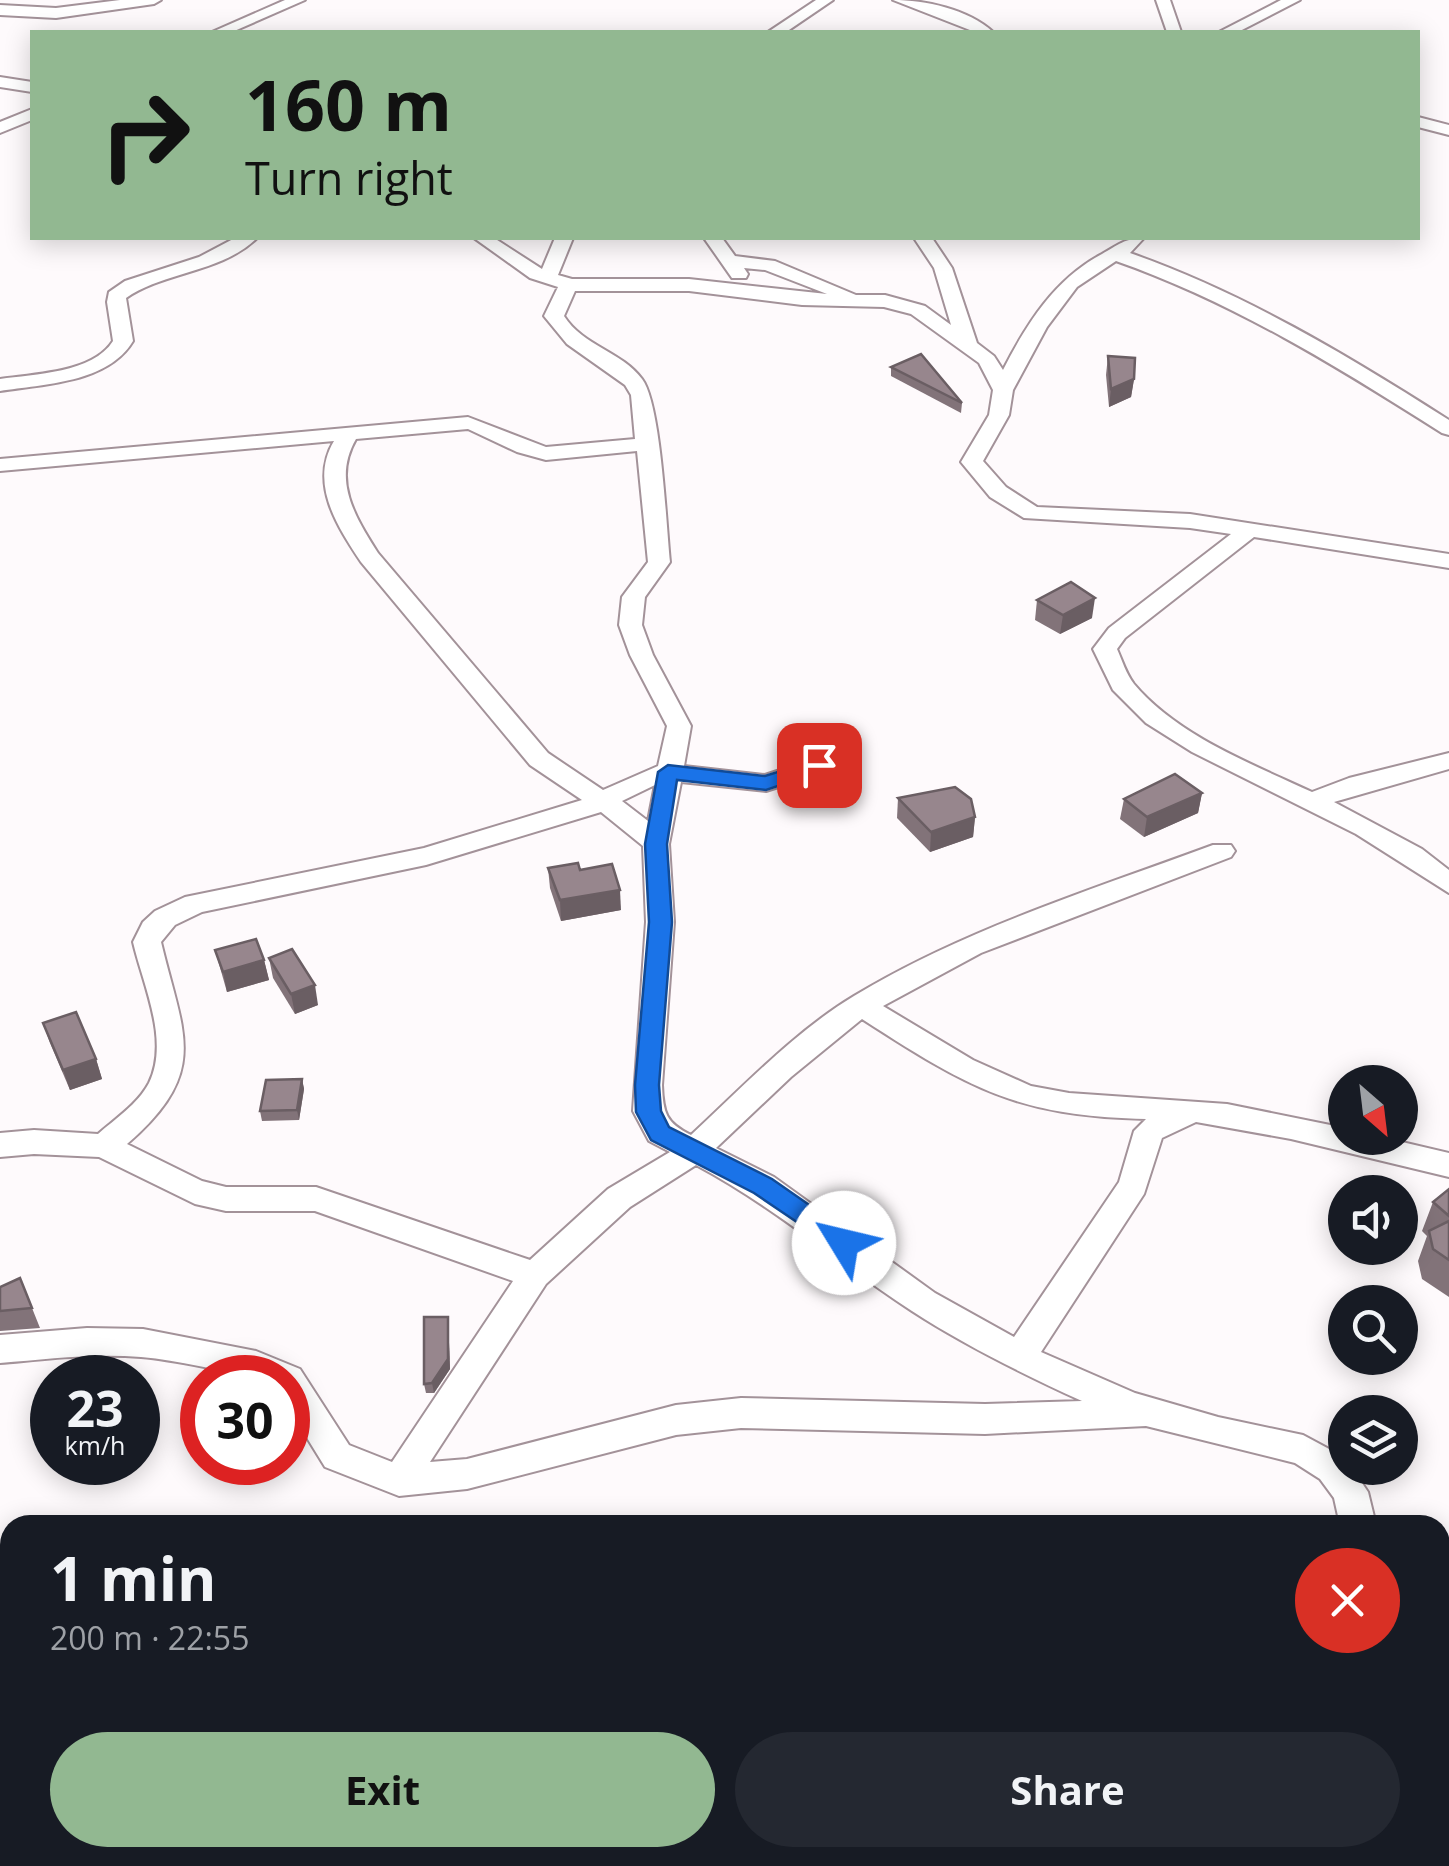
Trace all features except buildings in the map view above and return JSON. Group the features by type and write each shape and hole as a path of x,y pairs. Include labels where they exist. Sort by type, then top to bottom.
{"street":[{"path":"1,11 24,0"},
{"path":"1,11 56,12 154,0"},
{"path":"225,30 298,0"},
{"path":"779,30 826,0"},
{"path":"900,0 965,20 981,30"},
{"path":"1163,0 1173,30"},
{"path":"1231,30 1293,0"},
{"path":"0,82 30,87"},
{"path":"0,128 30,115"},
{"path":"1420,123 1449,130"},
{"path":"0,385 64,374 107,359 121,347 124,336 115,309 116,296 132,285 206,261 244,240"},
{"path":"485,240 558,282 689,284 802,299 907,305 967,344 993,367 1002,390"},
{"path":"564,240 560,297 554,316 571,340 620,368 636,383 659,562 634,596 630,610 646,662 675,708 678,741 668,772 656,844 660,922 646,1060 648,1112 660,1133 692,1153 763,1186 924,1302 1019,1357 1149,1412 1303,1450 1332,1468 1350,1492 1356,1515"},
{"path":"715,240 751,292"},
{"path":"925,240 943,268 967,344"},
{"path":"1132,240 1072,282 1013,367 1002,390 999,415 972,459 978,474 1032,513 1153,517 1449,561"},
{"path":"1114,254 1181,277 1364,376 1449,429"},
{"path":"730,260 768,265 808,277 857,300"},
{"path":"0,465 468,422 488,426 518,446 538,452 644,444"},
{"path":"348,434 334,462 337,494 349,526 369,556 540,759 626,812 656,844"},
{"path":"1251,529 1116,633 1105,650 1108,666 1151,718 1238,766 1379,832 1449,884"},
{"path":"1315,800 1358,784 1449,761"},
{"path":"104,1146 148,1107 164,1082 170,1054 168,1026 147,942 153,929 166,918 195,904 241,893 395,865 604,800 641,780 668,772 766,783 819,765"},
{"path":"399,1482 486,1344 535,1276 619,1198 692,1153 781,1069 860,1005 971,946 1222,851"},
{"path":"860,1005 929,1050 1025,1095 1065,1104 1192,1111 1255,1120 1449,1165"},
{"path":"1019,1357 1132,1184 1149,1131 1192,1111"},
{"path":"0,1144 104,1146 195,1192 226,1198 316,1199 535,1276"},
{"path":"0,1349 142,1343 204,1355"},
{"path":"310,1415 336,1456 399,1482 466,1474 676,1420 741,1413 984,1420 1149,1412"}],"route":[{"path":"819,765 766,783 668,772 656,844 660,922 646,1060 648,1112 660,1133 675,1144 763,1186 844,1243"}]}
